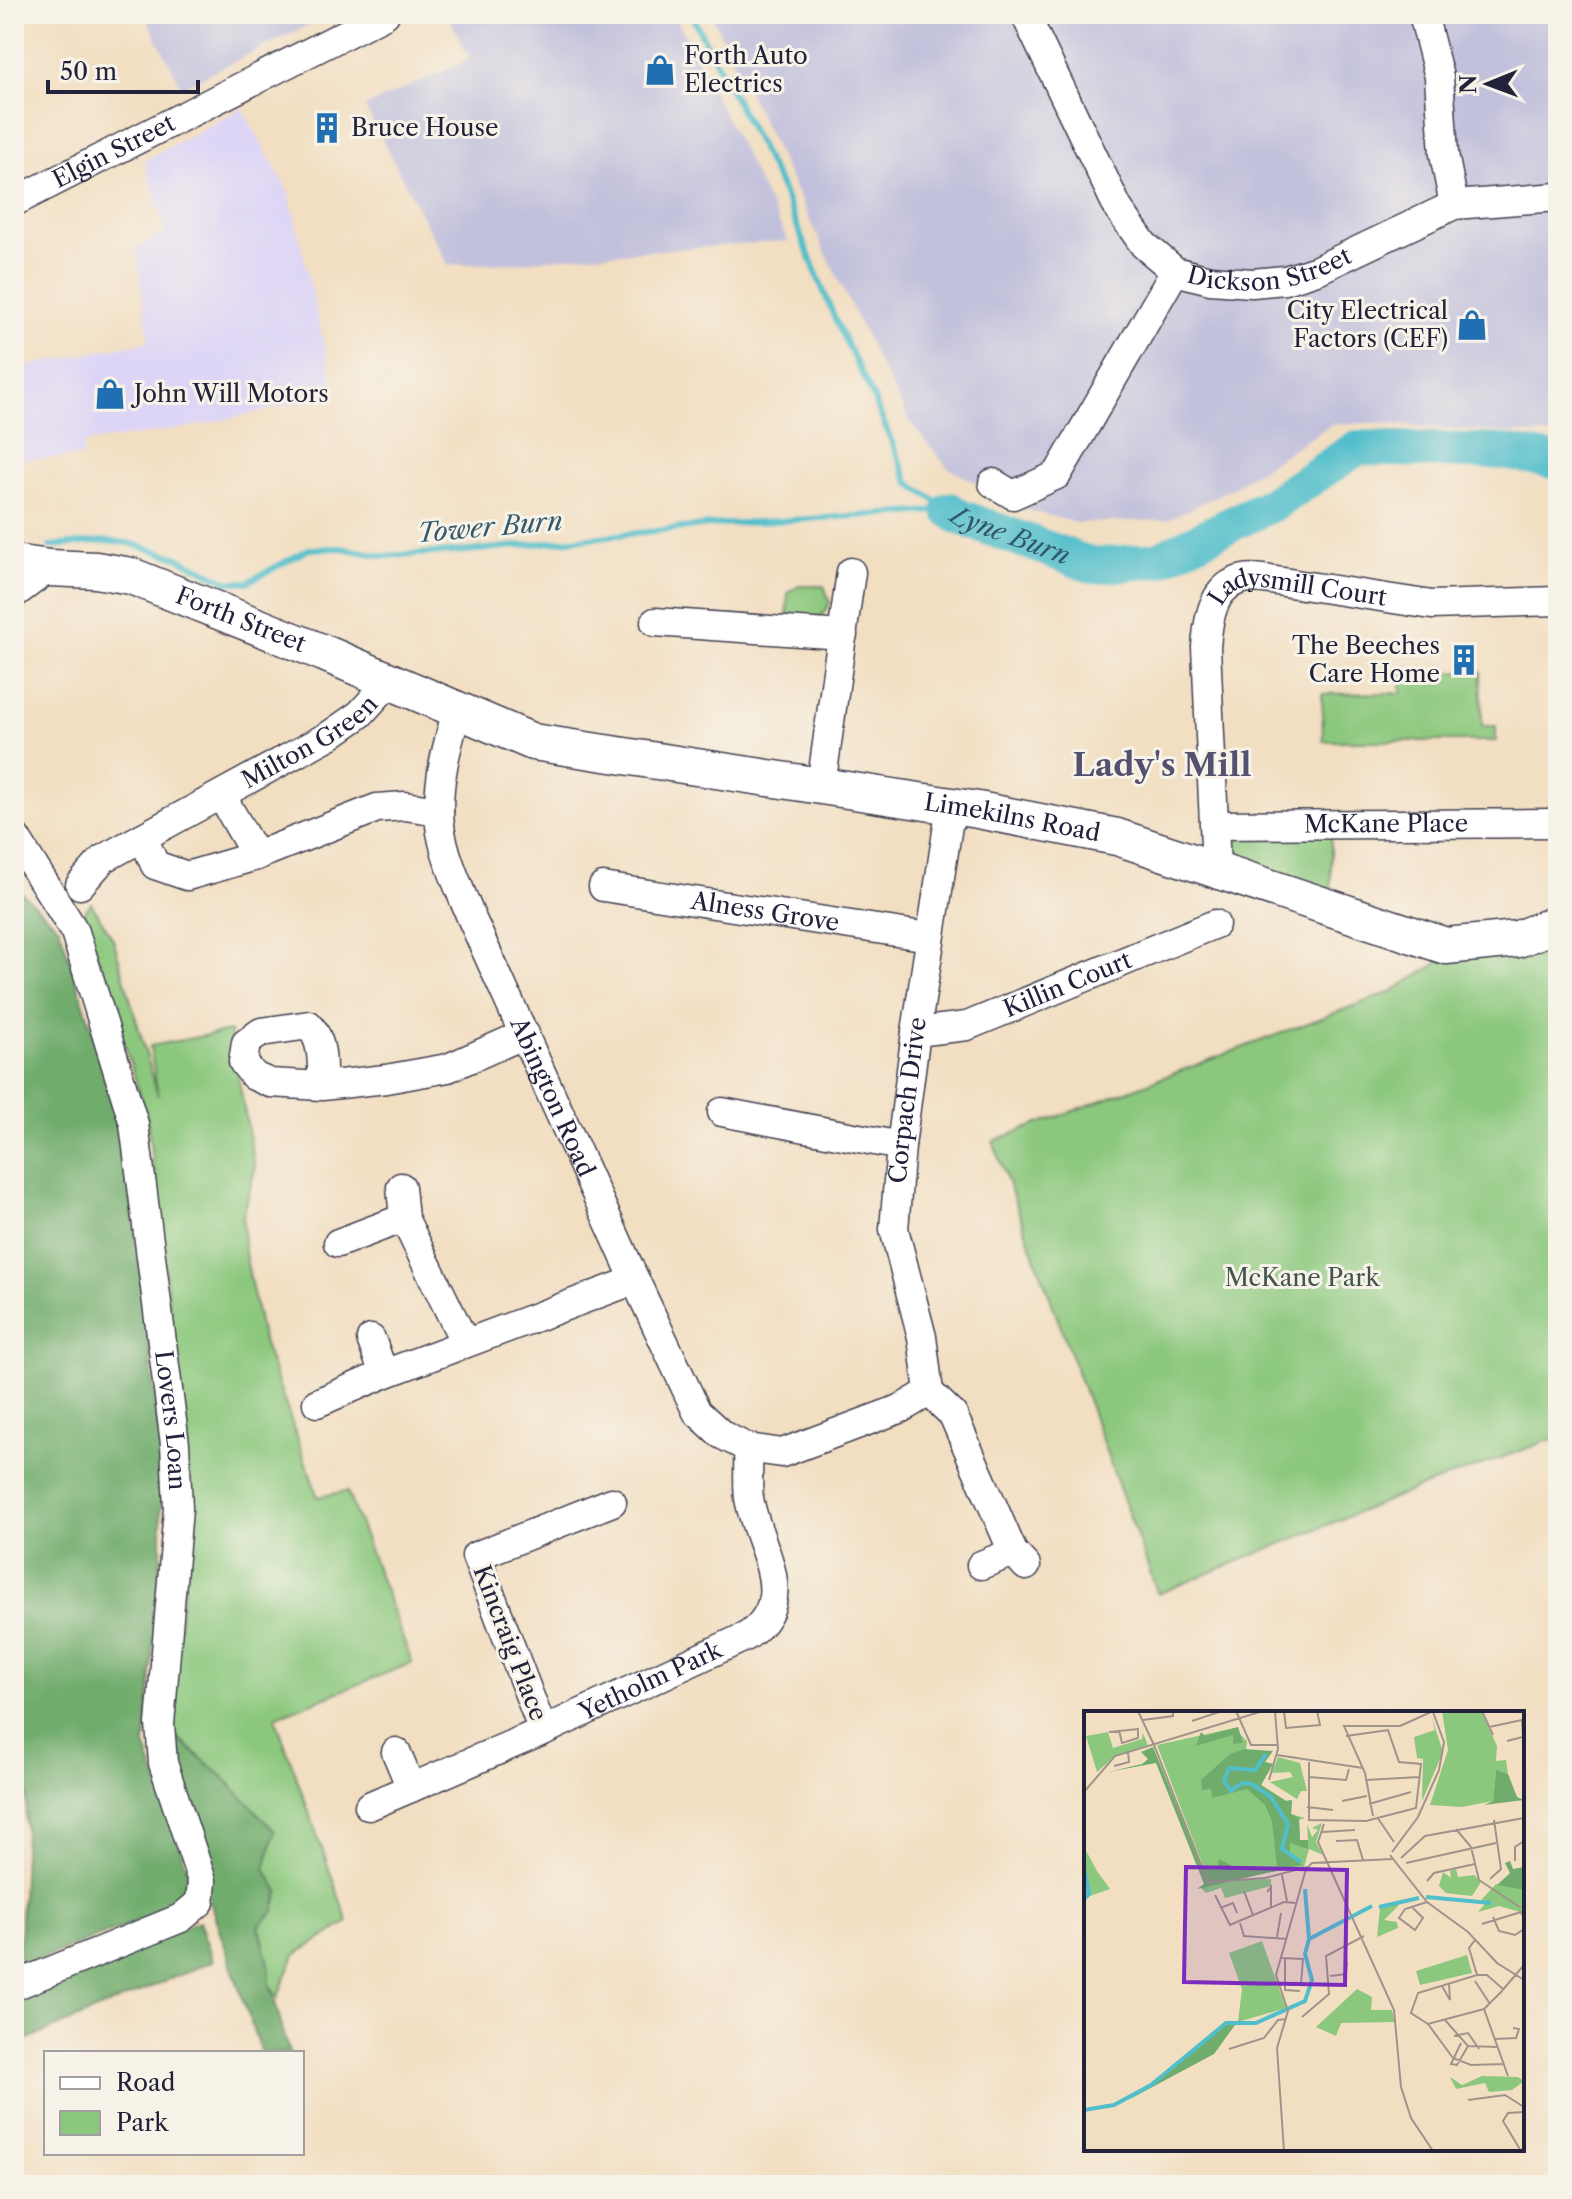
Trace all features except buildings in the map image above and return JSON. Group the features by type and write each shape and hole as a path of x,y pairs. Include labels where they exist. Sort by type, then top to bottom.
{"main road":[{"name":"Forth Street","path":"31,566 96,570 131,576 457,710"},
{"name":"Limekilns Road","path":"457,710 533,742 951,806 1117,837 1216,868 1429,943 1446,946 1518,939 1558,923"}],"street":[{"name":"Elgin Street","path":"14,202 385,14"},
{"name":"Dickson Street","path":"1025,14 1118,208 1144,245 1175,271 1210,280 1252,283 1285,280 1317,270 1454,205 1558,197"},
{"path":"1423,14 1439,77 1444,154 1454,205"},
{"path":"993,483 1013,495 1057,475 1175,271"},
{"path":"14,594 31,566"},
{"path":"821,786 851,572"},
{"name":"Ladysmill Court","path":"1216,868 1206,647 1209,616 1227,586 1245,578 1270,580 1432,605 1558,601"},
{"path":"655,622 843,635"},
{"name":"Milton Green","path":"80,885 103,859 314,744 360,714 390,681"},
{"name":"Abington Road","path":"457,710 443,759 439,811 449,859 470,915 697,1412 722,1435 748,1448"},
{"name":"Milton Green","path":"221,795 256,856"},
{"path":"143,837 155,865 187,876 256,856 377,808 405,806 439,811"},
{"name":"Corpach Drive","path":"929,1392 922,1337 894,1229 916,1032 951,806"},
{"name":"McKane Place","path":"1216,825 1558,823"},
{"name":"Lovers Loan","path":"14,835 75,932 134,1124 175,1444 178,1509 160,1724 163,1763 202,1881 200,1902 181,1918 14,1986"},
{"name":"Alness Grove","path":"603,887 929,937"},
{"name":"Killin Court","path":"916,1032 967,1026 1215,924"},
{"path":"322,1086 448,1068 525,1034"},
{"path":"722,1112 901,1146"},
{"path":"401,1187 404,1218 465,1343"},
{"path":"338,1243 404,1218"},
{"path":"317,1403 384,1374 635,1280"},
{"path":"371,1339 384,1374"},
{"path":"748,1448 782,1453 902,1408 929,1392 953,1415 1020,1559 981,1565"},
{"name":"Yetholm Park","path":"369,1806 543,1731 761,1627 771,1611 774,1594 772,1575 749,1498 748,1448"},
{"name":"Kincraig Place","path":"543,1731 476,1556 612,1502"},
{"path":"396,1752 411,1788"}],"shaded area":[{"path":"144,14 331,14 182,87"},
{"path":"447,14 674,14 788,241 518,263 448,265 365,107 470,59"},
{"path":"711,14 1558,14 1558,436 1374,423 1332,424 1232,488 1167,520 1077,523 1020,508 947,467 911,423 877,360"},
{"path":"242,108 289,194 336,395 185,428 83,443 83,456 14,460 14,369 149,341 136,249 166,231 144,161"}],"green space":[{"path":"799,586 824,586 830,603 818,619 787,621 788,593"},
{"path":"1481,672 1482,726 1496,726 1496,741 1323,741 1322,694 1401,693 1401,673"},
{"path":"1331,829 1331,895 1232,861 1233,832"},
{"path":"14,886 59,927 122,1122 161,1449 161,1555 145,1745 193,1885 189,1897 178,1906 19,1967 27,1783 14,1766"},
{"path":"91,903 113,939 158,1096 150,1046 230,1031 255,1169 243,1216 244,1248 262,1338 318,1497 347,1491 412,1663 275,1717 348,1922 295,1955 277,1998 270,1984 269,1964 259,1925 274,1911 264,1870 274,1831 223,1777 169,1730 169,1705 189,1547 185,1442 147,1117 84,913"},
{"name":"McKane Park","path":"1558,940 1558,1437 1408,1492 1158,1594 993,1141 1391,992 1449,956"},
{"path":"160,1724 223,1777 275,1831 265,1869 279,1891 274,1911 259,1926 269,1964 270,1984 288,2051 260,2051 163,1763"},
{"path":"199,1921 213,1961 14,2045 14,1996"}],"waterway":[{"name":"Lyne Burn","path":"691,14 782,189 837,324 873,397 909,483 950,510"},
{"name":"Lyne Burn","path":"950,510 960,517 1094,566 1158,560 1274,503 1357,448 1505,452 1558,462"},
{"name":"Tower Burn","path":"50,546 105,541 129,543 176,557 228,582 248,582 309,549 341,548 383,556 469,551 711,525 950,510"}],"place":[{"name":"Forth Auto Electrics","path":"660,70"},
{"name":"Bruce House","path":"327,128"},
{"name":"City Electrical Factors (CEF)","path":"1472,325"},
{"name":"John Will Motors","path":"110,394"},
{"name":"The Beeches Care Home","path":"1464,660"}],"district":[{"name":"Lady's Mill","path":"1162,765"}]}
